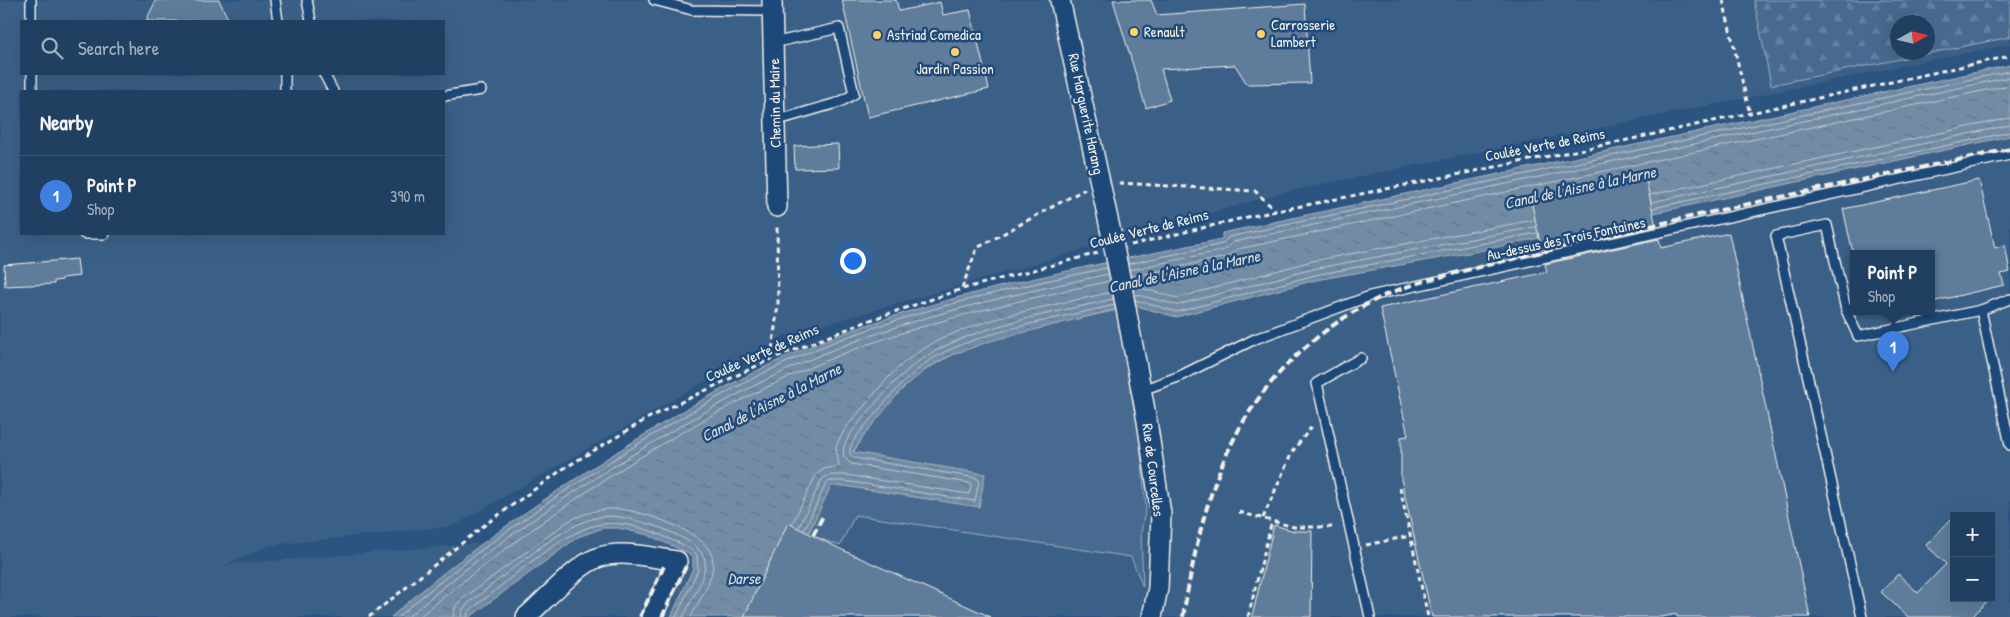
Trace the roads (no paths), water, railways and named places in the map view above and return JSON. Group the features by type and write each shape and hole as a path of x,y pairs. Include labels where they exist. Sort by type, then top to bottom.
{"street":[{"name":"Rue Marguerite Harang","path":"1060,0 1101,180 1130,324"},
{"name":"Chemin du Maire","path":"772,5 777,207"},
{"name":"Rue de Courcelles","path":"1130,324 1161,514 1158,588 1152,617"},
{"path":"526,617 580,569 597,558 626,554 678,561 652,617"}],"lane":[{"path":"31,0 32,20"},
{"path":"275,0 278,20"},
{"path":"307,0 311,20"},
{"path":"654,0 692,10 772,5"},
{"path":"773,43 839,28 854,94 840,102 775,120"},
{"path":"32,75 32,90"},
{"path":"285,75 285,90"},
{"path":"325,75 332,90"},
{"path":"445,96 481,90"},
{"name":"Au-dessus des Trois Fontaines","path":"1142,390 1178,377 1255,338 1370,296 2010,155"},
{"path":"1850,309 1827,225 1776,236 1863,616"},
{"path":"1852,315 1858,336 1981,310 2010,299"},
{"path":"1981,310 2010,445"},
{"path":"1361,358 1317,383 1370,617"}],"water":[{"path":"2010,65 2010,136 1474,252 1316,280 1176,317 1133,305 994,340 954,354 930,366 902,389 865,434 853,452 985,474 979,507 843,486 831,486 769,617 671,617 693,568 693,558 688,553 648,535 618,528 603,528 578,537 470,617 391,617 445,572 502,529 560,489 702,400 787,356 893,316 986,290 1080,268 1222,239 1222,233"}],"railway":[{"path":"1183,617 1195,555 1211,495 1235,437 1250,411 1280,372 1306,347 1334,325 1364,306 1408,286 1487,265 1735,207 2010,149"},
{"path":"813,535 824,514"},
{"path":"662,617 687,564"},
{"path":"640,617 664,566"}],"place":[{"name":"Renault","path":"1134,32"},
{"name":"Carrosserie Lambert","path":"1261,34"},
{"name":"Astriad Comedica","path":"877,35"},
{"name":"Jardin Passion","path":"955,52"},
{"name":"Point P","path":"1893,372"}],"water label":[{"name":"Canal de l'Aisne à la Marne","path":"1580,187"},
{"name":"Canal de l'Aisne à la Marne","path":"1184,271"},
{"name":"Canal de l'Aisne à la Marne","path":"771,402"},
{"name":"Darse","path":"744,578"}]}
